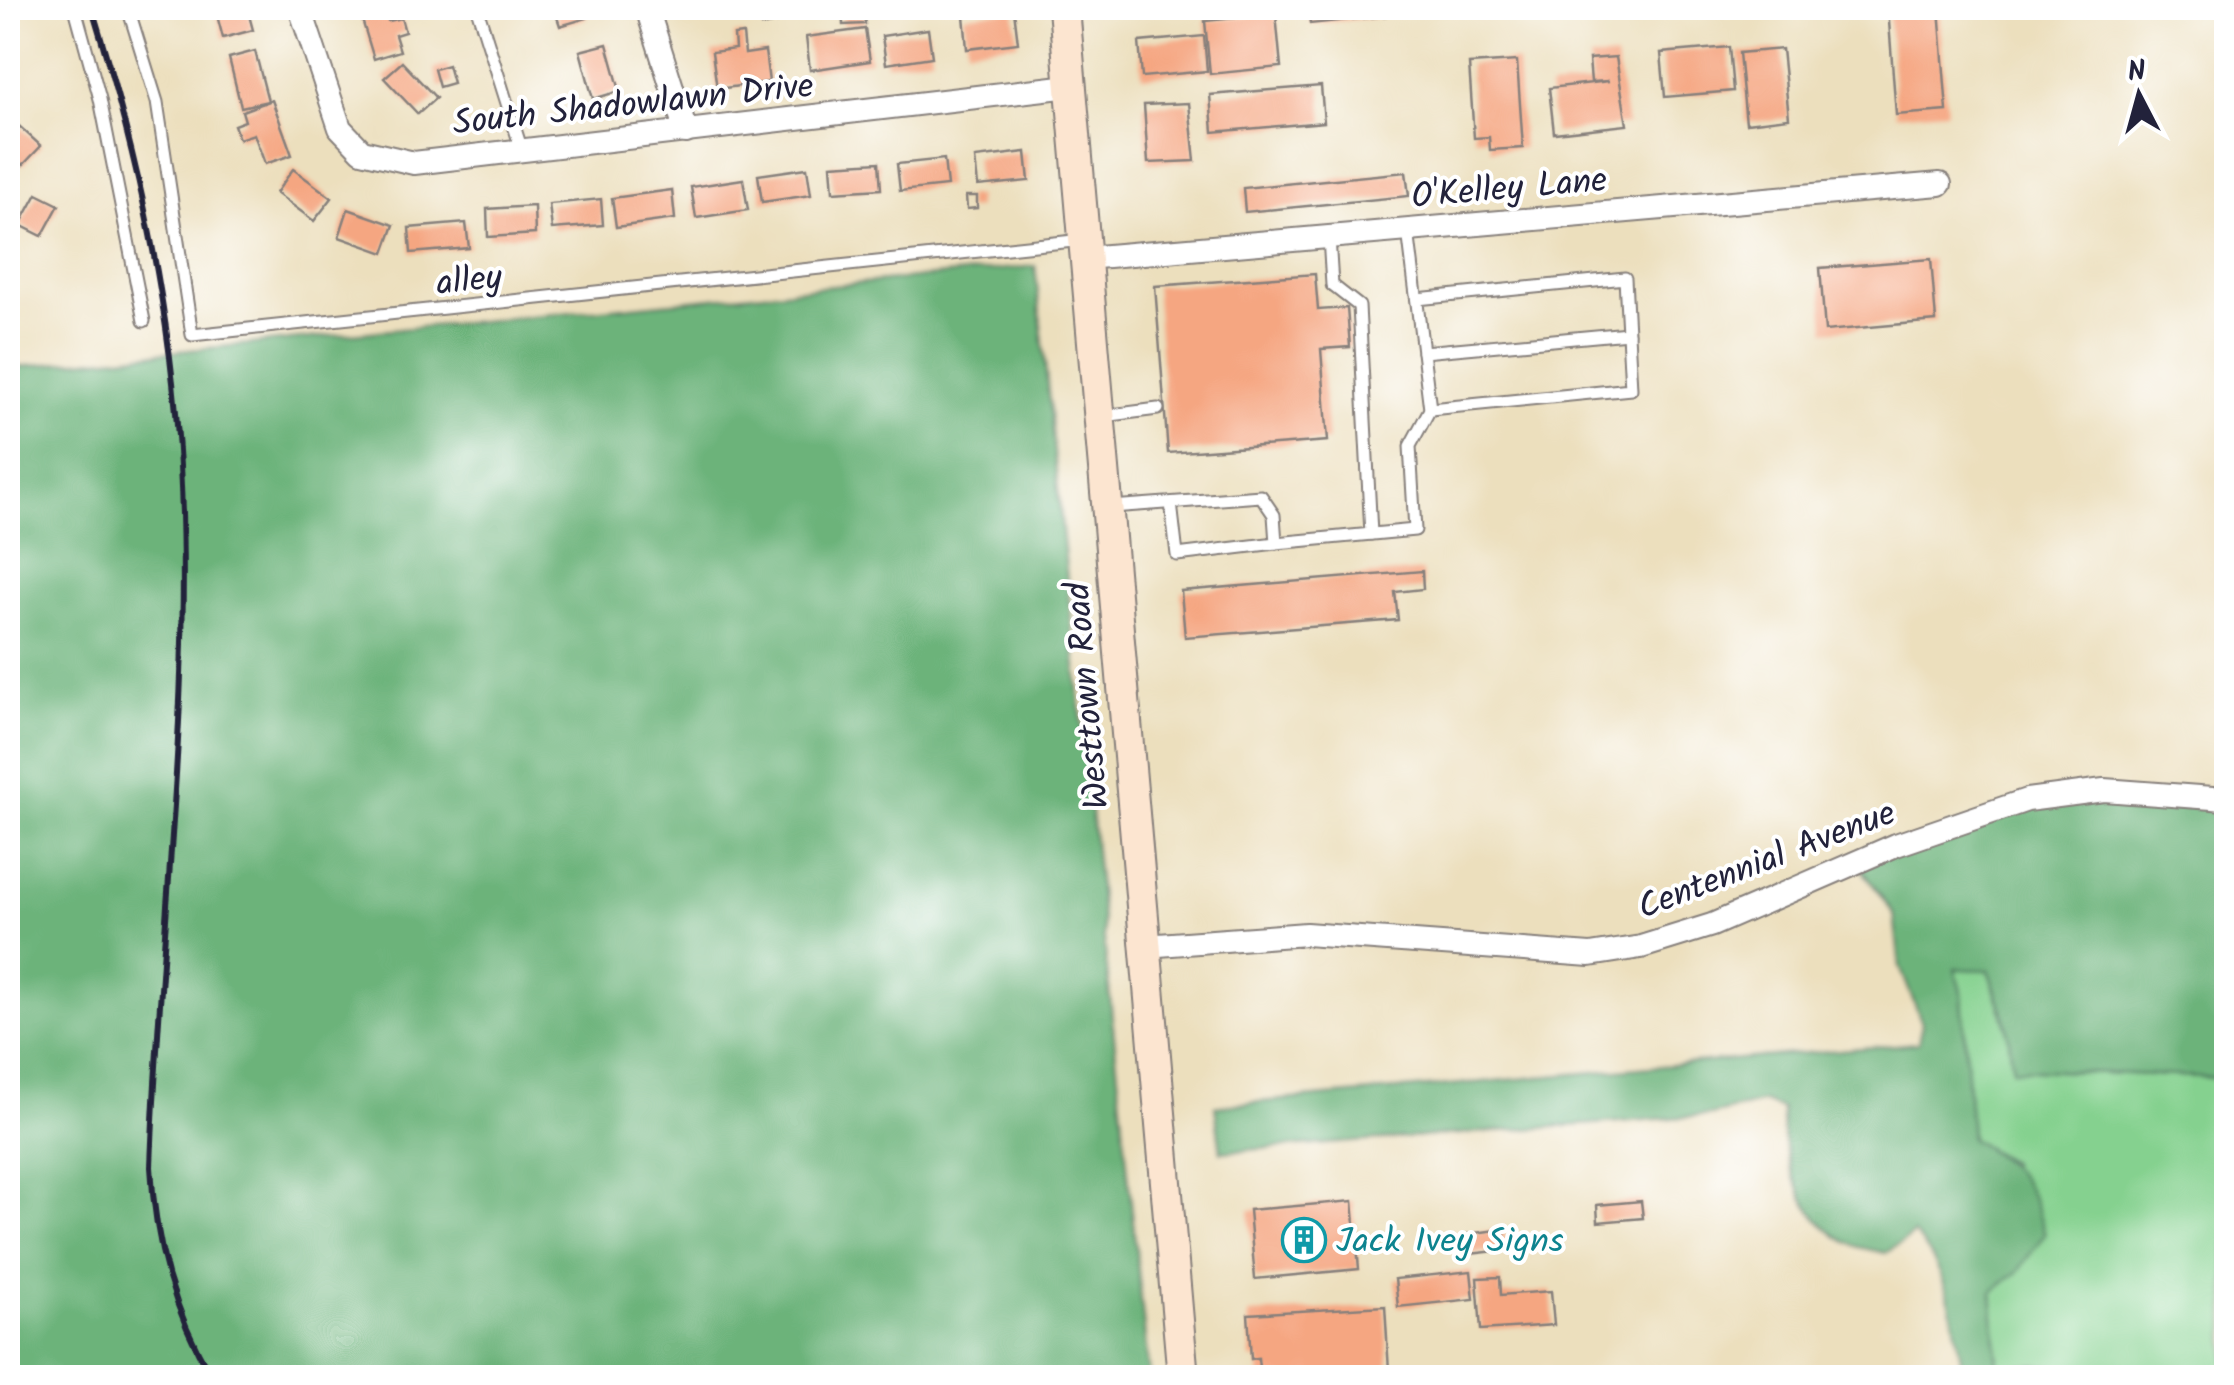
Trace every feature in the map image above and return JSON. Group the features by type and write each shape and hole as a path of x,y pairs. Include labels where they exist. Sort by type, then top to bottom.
{"street":[{"name":"South Shadowlawn Drive","path":"300,8 340,128 362,152 414,163 1070,86"},
{"path":"647,8 686,132"},
{"name":"Westtown Road","path":"1064,8 1183,1378"},
{"name":"O'Kelley Lane","path":"1084,249 1330,237 1940,184"},
{"name":"Centennial Avenue","path":"1145,946 1306,934 1590,955 1641,946 1712,925 1896,845 2028,800 2104,790 2226,799"}],"lane":[{"path":"75,8 100,99 144,321"},
{"name":"alley","path":"128,8 156,102 192,334 1084,249"},
{"path":"477,8 522,151"},
{"path":"1171,503 1177,556 1276,542 1415,530 1410,446 1430,409 1408,230"},
{"path":"1330,237 1332,285 1360,306 1371,534"},
{"path":"1416,299 1624,278 1631,388 1430,409"},
{"path":"1423,352 1628,332"},
{"path":"1099,416 1158,409"},
{"path":"1107,508 1261,496 1274,516 1276,542"}],"green space":[{"path":"1035,266 1149,1377 8,1377 8,368"},
{"path":"2226,799 2226,1078 2013,1069 2007,1026 1989,970 1955,969 1962,996 1971,1139 2020,1177 2034,1201 2045,1234 2017,1272 1992,1292 1998,1366 2044,1366 2106,1377 1964,1377 1950,1301 1926,1249 1914,1234 1886,1253 1852,1245 1832,1232 1806,1203 1797,1185 1785,1148 1782,1109 1763,1102 1711,1115 1221,1152 1215,1106 1918,1043 1922,1023 1900,967 1894,914 1857,862 2027,800"},
{"path":"1954,968 1988,970 2007,1026 2013,1069 2226,1078 2226,1377 2106,1377 2044,1366 1998,1366 1992,1292 2017,1272 2010,1162 1971,1139 1962,996"}],"building":[{"path":"215,8 247,8 253,30 223,38"},
{"path":"384,8 388,21 401,18 405,32 395,35 400,51 374,59 360,13"},
{"path":"554,8 584,8 587,18 560,26"},
{"path":"757,8 778,8 781,22 761,26"},
{"path":"842,8 864,8 865,24 843,25"},
{"path":"1308,8 1386,8 1387,16 1310,24"},
{"path":"1888,8 1939,8 1947,111 1896,115"},
{"path":"1014,10 1018,43 967,49 964,15"},
{"path":"1276,14 1281,67 1210,74 1205,21"},
{"path":"865,29 870,61 810,70 806,37"},
{"path":"928,29 932,57 886,64 882,36"},
{"path":"743,34 745,54 765,51 769,82 717,89 712,52 735,49 734,35"},
{"path":"1204,36 1207,71 1142,77 1139,42"},
{"path":"607,44 620,91 593,99 580,51"},
{"path":"1729,47 1733,91 1665,97 1661,53"},
{"path":"1782,49 1789,118 1746,123 1739,53"},
{"path":"255,51 268,101 241,107 229,58"},
{"path":"1616,57 1627,125 1554,133 1549,88 1609,81 1591,82 1589,59"},
{"path":"1517,61 1523,148 1490,150 1489,137 1474,138 1469,64"},
{"path":"402,62 436,98 418,114 384,78"},
{"path":"448,65 453,83 439,87 434,69"},
{"path":"1321,86 1324,122 1213,132 1210,95"},
{"path":"272,100 292,155 265,164 254,134 239,139 234,125 245,121 242,111"},
{"path":"1189,103 1195,161 1148,163 1144,105"},
{"path":"8,116 41,146 23,165 8,151"},
{"path":"1026,152 1029,181 978,186 975,158"},
{"path":"944,159 947,186 900,191 897,164"},
{"path":"879,162 881,189 833,192 831,165"},
{"path":"807,168 811,195 762,202 758,175"},
{"path":"293,169 332,198 314,221 276,193"},
{"path":"1406,172 1409,196 1245,212 1243,188"},
{"path":"743,179 748,210 696,218 691,187"},
{"path":"672,190 675,219 616,227 612,198"},
{"path":"37,194 59,205 42,236 20,225"},
{"path":"966,196 977,196 977,208 967,209"},
{"path":"601,199 603,225 552,229 549,204"},
{"path":"534,206 535,234 488,237 487,209"},
{"path":"348,209 394,225 384,253 339,237"},
{"path":"466,223 469,248 411,253 409,228"},
{"path":"1931,259 1936,321 1825,331 1820,268"},
{"path":"1315,274 1318,310 1347,308 1350,347 1321,349 1328,441 1168,453 1155,286"},
{"path":"1422,571 1423,589 1395,592 1398,620 1185,637 1181,591"},
{"name":"Jack Ivey Signs","path":"1353,1201 1359,1269 1255,1279 1249,1210"},
{"path":"1641,1201 1643,1218 1598,1222 1597,1205"},
{"path":"1504,1229 1506,1250 1469,1254 1467,1234"},
{"path":"1471,1271 1474,1299 1398,1307 1395,1279"},
{"path":"1500,1277 1501,1295 1551,1291 1554,1325 1481,1330 1477,1278"},
{"path":"1385,1306 1389,1371 1260,1378 1258,1358 1251,1359 1248,1314"}],"railway":[{"path":"92,8 138,177 160,291 176,407 183,553 182,641 151,1167 168,1276 212,1378"}],"place":[{"name":"Jack Ivey Signs","path":"1304,1240"}]}
